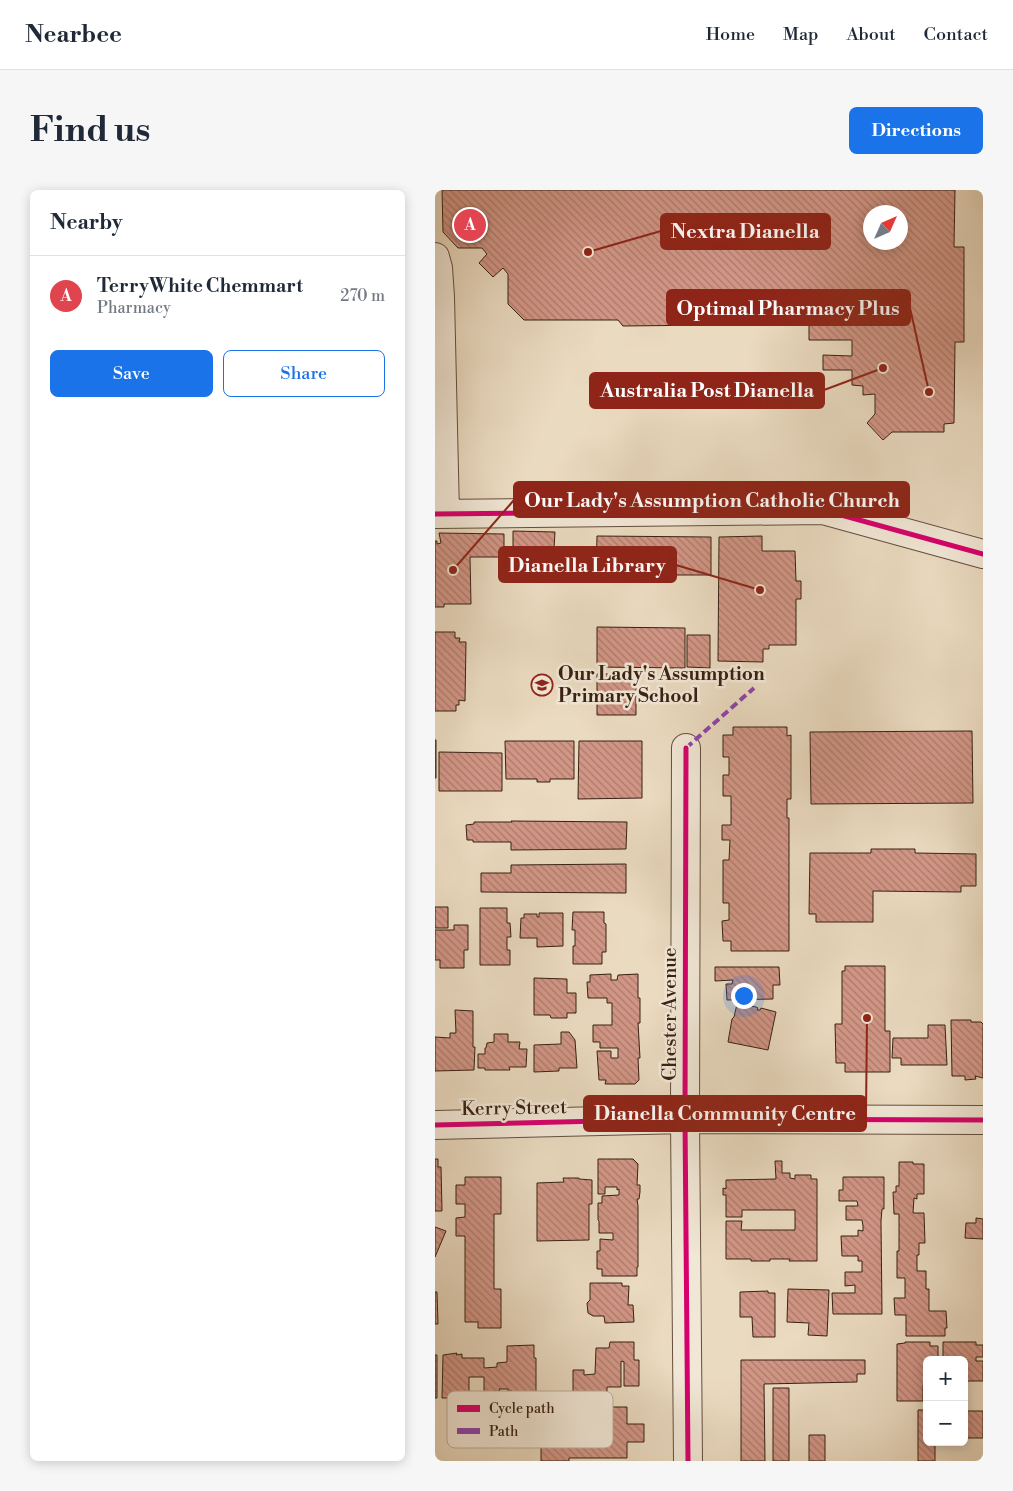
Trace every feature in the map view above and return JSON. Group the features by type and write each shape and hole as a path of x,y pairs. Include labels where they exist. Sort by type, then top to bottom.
{"street":[{"path":"435,257 438,268 440,514 823,510 983,554"},
{"name":"Chester Avenue","path":"686,748 685,1119 688,1461"},
{"name":"Kerry Street","path":"435,1125 685,1119 983,1120"}],"building":[{"path":"442,190 955,190 954,247 964,247 964,342 955,342 954,423 944,424 944,432 892,432 883,440 867,423 875,414 875,394 863,395 863,386 852,385 852,370 823,370 823,355 852,356 852,340 809,340 809,321 714,322 713,325 623,326 618,320 524,320 508,304 508,274 503,268 493,277 479,263 487,254 482,248 458,248 443,232"},
{"path":"513,531 555,532 554,548 513,548"},
{"path":"439,533 504,534 504,557 470,557 471,604 444,604 444,607 435,607 435,541 437,541 437,544 441,543"},
{"path":"597,536 711,537 711,575 596,575"},
{"path":"762,536 762,551 795,551 796,581 801,581 801,599 796,599 796,645 769,645 769,649 763,649 763,662 718,661 719,537"},
{"path":"597,627 685,628 685,668 597,667"},
{"path":"435,632 455,632 455,638 460,638 459,642 466,642 465,701 459,700 459,705 456,705 456,711 435,711"},
{"path":"687,635 710,635 710,668 687,667"},
{"path":"597,674 636,674 636,715 597,715"},
{"path":"733,727 787,727 787,736 791,735 791,799 787,799 787,818 789,818 789,951 731,951 731,941 723,941 722,921 729,920 729,903 723,903 723,860 729,860 730,840 722,840 722,825 731,825 731,796 723,796 723,775 729,775 729,757 723,757 723,735 733,735"},
{"path":"972,731 973,803 811,804 810,732"},
{"path":"436,740 436,778 435,778"},
{"path":"505,741 574,741 574,779 550,779 550,782 537,782 537,779 506,779"},
{"path":"579,741 642,741 642,798 578,799"},
{"path":"439,752 502,753 502,791 439,791"},
{"path":"474,822 627,822 626,849 511,850 511,842 473,842 473,840 467,840 466,825 474,824"},
{"path":"871,849 915,849 915,853 976,854 976,886 961,886 961,892 873,891 873,922 816,922 816,914 809,914 810,853 871,853"},
{"path":"626,864 626,893 481,892 481,873 511,873 511,865"},
{"path":"435,907 448,907 448,928 435,928"},
{"path":"480,908 507,908 507,923 510,923 511,937 507,937 507,950 510,950 510,965 480,965"},
{"path":"573,912 604,912 606,952 602,952 602,964 573,964 575,930 572,930"},
{"path":"539,913 563,913 563,946 537,947 537,938 520,938 521,918 524,918 524,914 537,914 537,917 539,917"},
{"path":"454,925 468,925 468,950 464,950 464,968 440,968 440,960 435,960 435,930 454,930"},
{"path":"845,966 885,966 885,1031 890,1031 890,1072 845,1072 845,1063 836,1063 835,1024 842,1024 842,971 845,971"},
{"path":"715,967 779,967 780,985 773,985 773,999 727,1000 726,984 732,984 733,980 715,981"},
{"path":"611,974 611,980 617,980 618,975 638,974 640,1058 638,1058 639,1080 635,1084 605,1084 606,1080 599,1080 597,1051 611,1051 611,1058 618,1058 618,1048 600,1048 600,1042 593,1042 593,1025 612,1025 612,1003 607,1003 607,998 588,998 587,982 590,982 590,975"},
{"path":"534,978 567,979 567,993 576,993 576,1013 567,1013 567,1018 534,1015"},
{"path":"737,1004 756,1007 758,1008 757,1010 761,1008 776,1012 768,1050 728,1042"},
{"path":"455,1010 473,1011 474,1070 435,1071 435,1037 450,1038 450,1033 456,1033"},
{"path":"951,1020 971,1020 971,1022 981,1022 983,1024 983,1078 975,1076 976,1079 965,1080 965,1076 952,1076"},
{"path":"928,1025 945,1025 947,1065 901,1065 901,1058 892,1058 893,1038 928,1038"},
{"path":"561,1032 569,1032 575,1040 577,1068 559,1068 559,1071 534,1072 534,1045 561,1044"},
{"path":"494,1034 508,1034 508,1042 520,1042 519,1049 527,1049 526,1067 509,1067 510,1070 485,1070 485,1068 478,1068 478,1054 485,1054 487,1043 494,1042"},
{"path":"435,1159 438,1159 438,1167 441,1167 442,1211 435,1211"},
{"path":"598,1159 633,1159 638,1164 637,1185 640,1185 640,1192 639,1199 637,1199 637,1276 602,1276 602,1269 597,1269 597,1251 600,1251 600,1239 613,1240 613,1233 599,1233 598,1203 602,1203 602,1196 619,1195 617,1187 605,1187 605,1194 598,1194"},
{"path":"775,1161 782,1161 782,1173 790,1173 790,1178 795,1179 795,1175 811,1175 811,1179 817,1179 817,1261 726,1259 726,1221 742,1221 741,1230 795,1230 795,1210 742,1210 742,1217 726,1217 726,1195 723,1195 723,1188 726,1189 726,1180 776,1179"},
{"path":"899,1162 924,1164 924,1194 917,1194 917,1199 914,1198 913,1213 924,1213 925,1243 919,1243 917,1271 926,1271 926,1289 929,1289 929,1311 946,1311 947,1328 945,1328 945,1336 906,1336 906,1315 895,1315 894,1298 905,1298 905,1278 897,1278 899,1214 894,1214 893,1192 896,1192 896,1186 899,1186"},
{"path":"465,1177 501,1177 501,1214 494,1214 494,1289 501,1289 501,1328 478,1328 478,1322 465,1322 465,1236 456,1236 456,1218 465,1217 465,1204 456,1204 456,1185 465,1185"},
{"path":"843,1177 884,1177 884,1209 882,1209 881,1221 882,1314 833,1314 832,1293 855,1293 855,1285 845,1286 845,1272 862,1272 862,1261 858,1261 858,1256 842,1256 841,1236 858,1236 858,1230 863,1231 862,1220 846,1220 846,1206 858,1206 857,1201 839,1201 839,1190 843,1190"},
{"path":"563,1178 592,1180 592,1204 589,1204 589,1240 537,1241 537,1183 564,1182"},
{"path":"976,1218 983,1219 983,1239 965,1238 966,1223 976,1223"},
{"path":"435,1227 446,1231 435,1257"},
{"path":"590,1283 622,1283 622,1286 629,1286 628,1305 633,1305 634,1322 605,1323 604,1316 593,1316 588,1313 587,1303 590,1300"},
{"path":"788,1289 829,1290 827,1336 808,1335 809,1323 787,1322"},
{"path":"768,1291 768,1293 775,1293 775,1337 753,1337 752,1317 740,1317 740,1292"},
{"path":"435,1292 437,1292 438,1324 435,1324"},
{"path":"610,1342 634,1342 634,1360 639,1360 639,1386 624,1386 624,1362 621,1361 621,1387 607,1387 607,1391 573,1391 573,1370 584,1370 584,1375 595,1374 596,1348 609,1348"},
{"path":"930,1342 930,1346 938,1346 938,1356 923,1356 923,1401 897,1401 897,1344"},
{"path":"943,1342 976,1342 976,1345 983,1345 983,1357 976,1357 976,1361 983,1361 983,1381 968,1381 968,1356 943,1356"},
{"path":"534,1345 536,1391 508,1391 508,1389 499,1389 500,1391 484,1391 484,1377 469,1377 469,1391 447,1391 447,1398 442,1398 443,1355 457,1353 456,1355 462,1354 462,1358 484,1358 484,1368 497,1367 497,1363 507,1362 507,1346"},
{"path":"435,1355 437,1355 437,1398 435,1398"},
{"path":"741,1360 865,1360 865,1374 857,1374 857,1382 764,1384 765,1461 741,1461"},
{"path":"773,1388 789,1388 789,1461 773,1461"},
{"path":"613,1407 627,1407 627,1424 644,1424 644,1442 627,1442 627,1458 569,1458 569,1461 541,1461 541,1448 613,1448"},
{"path":"918,1410 923,1410 923,1446 935,1446 935,1461 918,1461"},
{"path":"968,1411 983,1411 983,1438 968,1438"},
{"path":"809,1435 825,1435 825,1461 809,1461"}],"marked path":[{"path":"686,748 754,688"}],"cycle path":[{"path":"435,514 823,510 983,554"},
{"path":"686,748 685,1119 688,1461"},
{"path":"435,1125 685,1119 983,1120"}],"place":[{"name":"TerryWhite Chemmart","path":"470,225"},
{"name":"Nextra Dianella","path":"588,252"},
{"name":"Australia Post Dianella","path":"883,368"},
{"name":"Optimal Pharmacy Plus","path":"929,392"},
{"name":"Our Lady's Assumption Catholic Church","path":"453,570"},
{"name":"Dianella Library","path":"760,590"},
{"name":"Our Lady's Assumption Primary School","path":"542,685"},
{"name":"Dianella Community Centre","path":"867,1018"}]}
